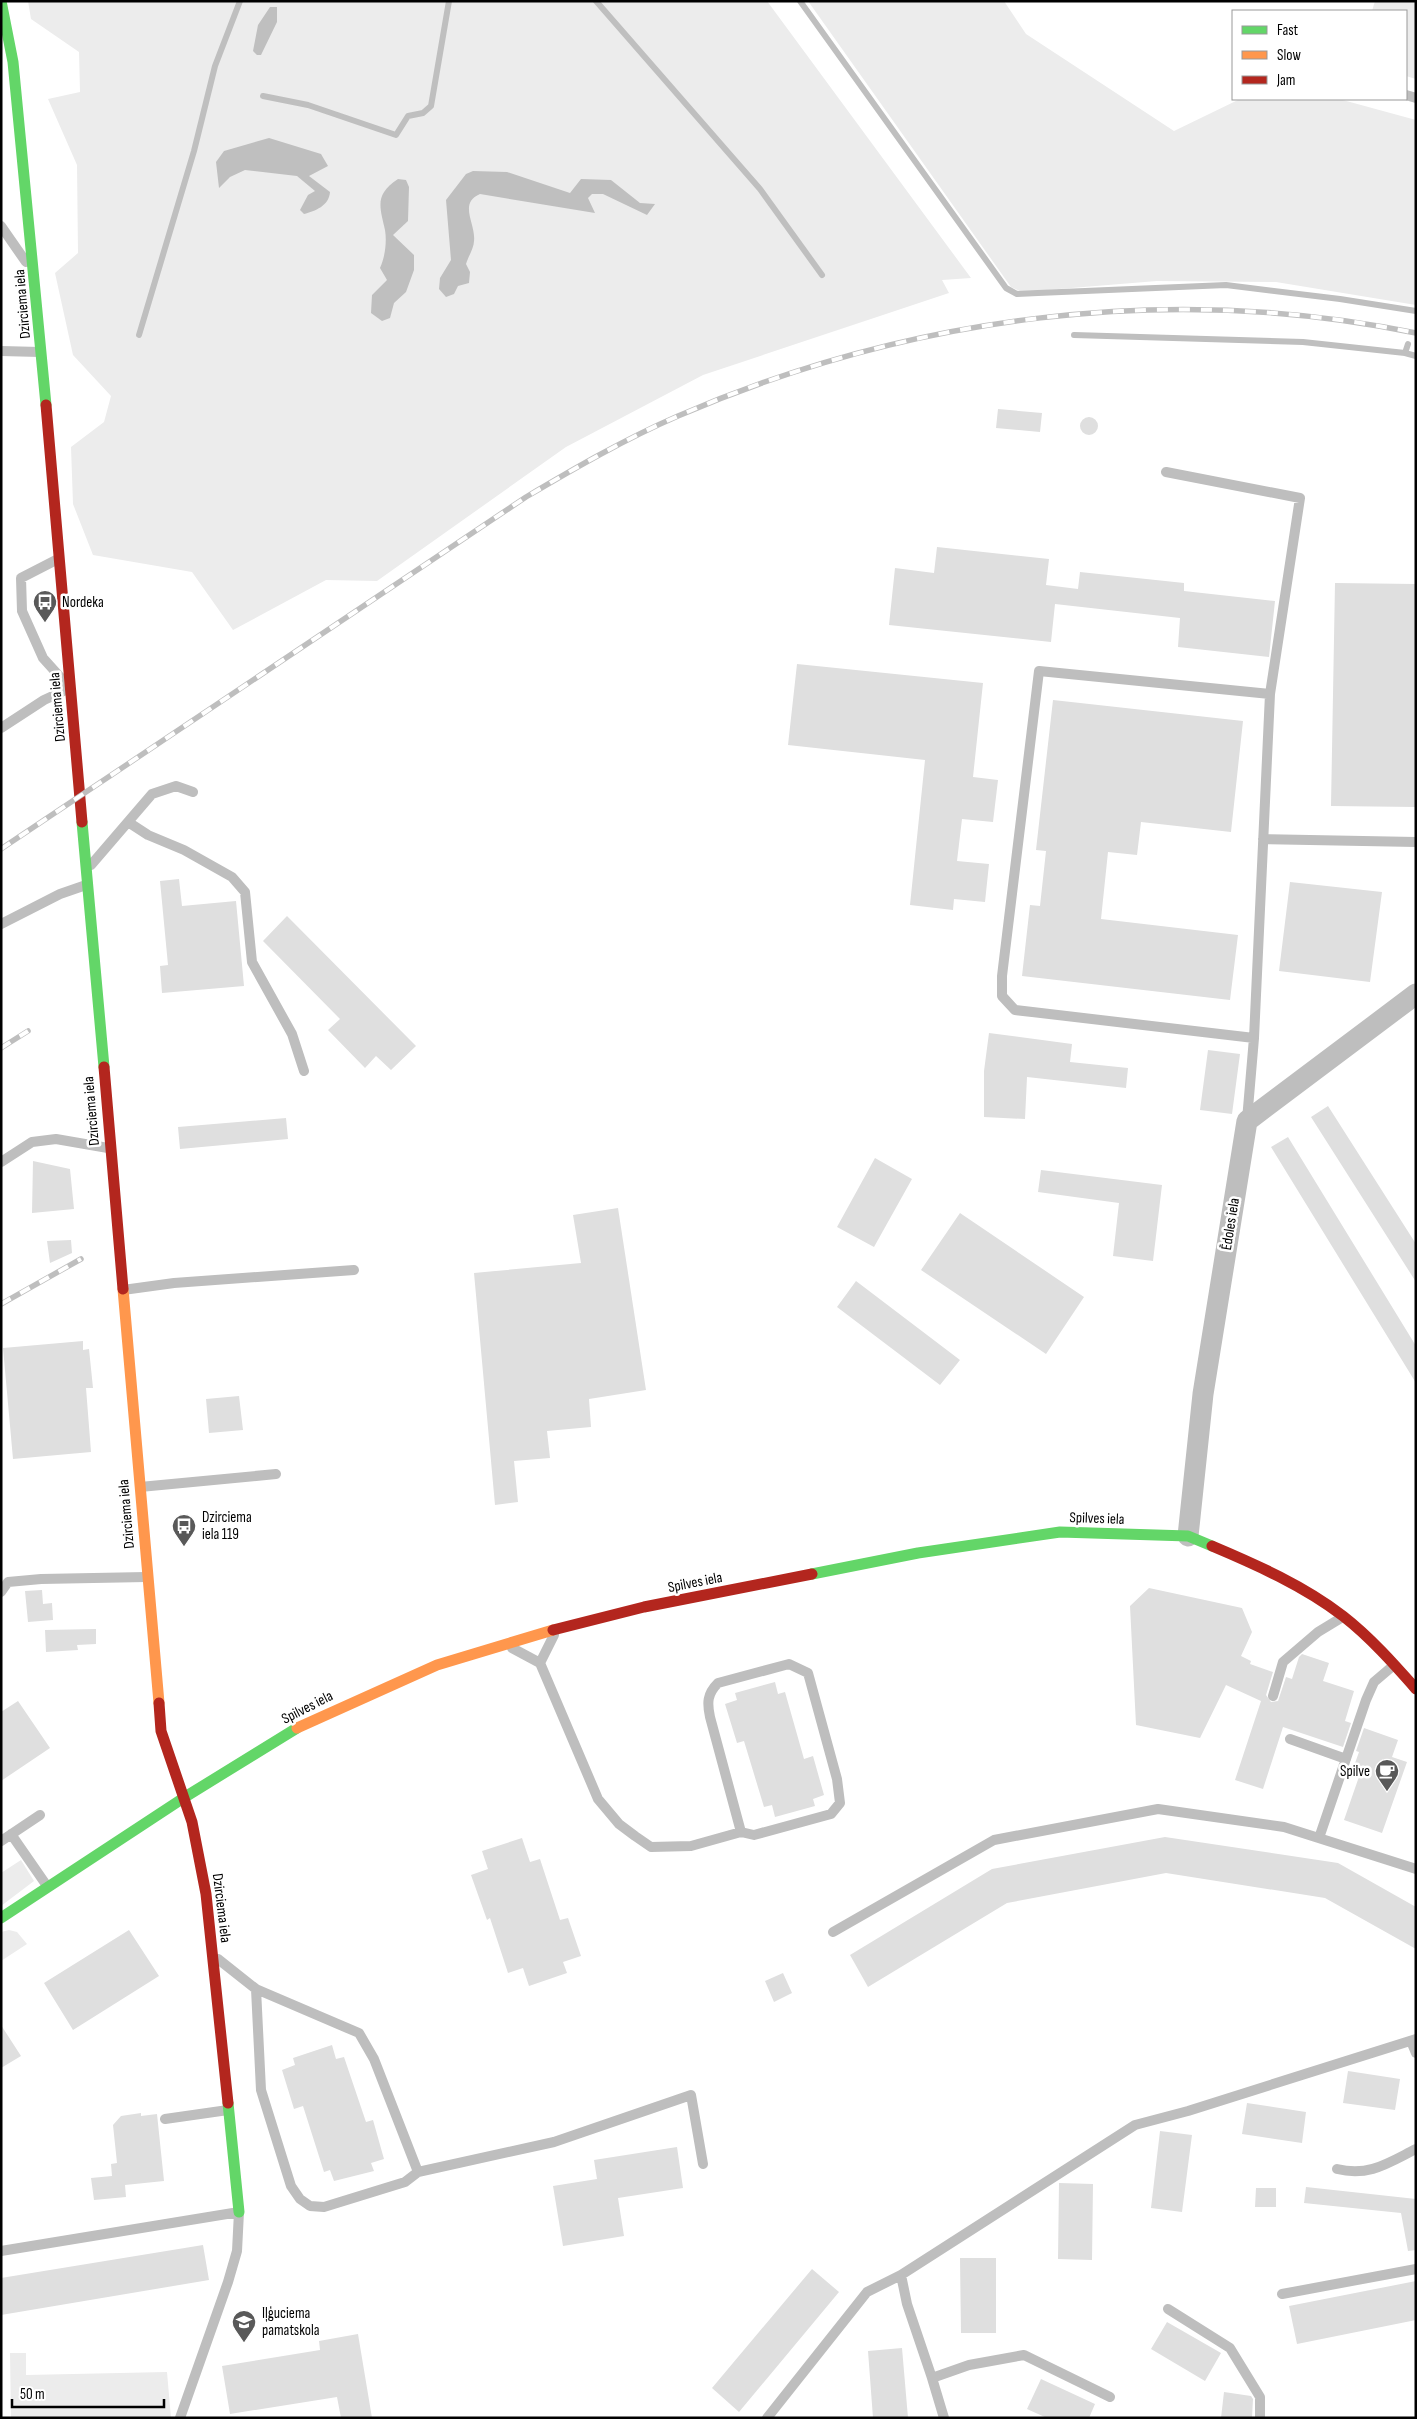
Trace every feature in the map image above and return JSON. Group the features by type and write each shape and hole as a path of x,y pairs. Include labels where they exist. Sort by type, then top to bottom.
{"street":[{"name":"Dzirciema iela","path":"1,1 13,62 14,109 35,276 121,1290 161,1731 185,1797 196,1837 213,1955 239,2212"},
{"path":"1247,1121 1416,994"},
{"name":"Ēdoles iela","path":"1188,1536 1203,1394 1247,1121"},
{"name":"Spilves iela","path":"1,1918 185,1797 307,1722 438,1665 558,1629 644,1608 889,1559 1060,1532 1188,1536 1273,1572 1344,1616 1394,1664 1416,1689"}],"lane":[{"path":"1,226 35,276"},
{"path":"1,351 41,352"},
{"path":"1166,472 1300,498 1270,694 1254,1038 1247,1121"},
{"path":"1,728 44,700 70,688 43,658 22,611 21,578 59,559"},
{"path":"1254,1038 1015,1010 1002,996 1002,976 1039,671 1270,694"},
{"path":"86,871 152,794 164,788 176,786 193,792"},
{"path":"128,822 148,836 184,850 232,878 245,892 252,962 292,1034 304,1071"},
{"path":"1263,839 1416,842"},
{"path":"1,924 60,894 87,884"},
{"path":"1,1162 32,1142 56,1139 109,1148"},
{"path":"121,1290 174,1283 354,1270"},
{"path":"139,1487 276,1474"},
{"path":"1,1592 8,1582 41,1579 147,1577"},
{"path":"1273,1696 1283,1662 1318,1632 1344,1616"},
{"path":"540,1662 558,1629"},
{"path":"505,1645 540,1662 598,1799 619,1824 651,1847 691,1846 741,1832 754,1835 831,1814 840,1803 837,1779 808,1673 789,1664 718,1683 709,1692 708,1706 710,1717 741,1832"},
{"path":"1319,1838 1374,1682 1394,1664"},
{"path":"1290,1739 1346,1758"},
{"path":"833,1932 994,1840 1028,1832 1158,1809 1284,1827 1416,1869"},
{"path":"1,1840 40,1815"},
{"path":"11,1834 47,1887"},
{"path":"213,1955 256,1989 359,2033 374,2058 418,2172"},
{"path":"256,1989 261,2090 291,2186 300,2199 310,2206 336,2205 405,2182 418,2172 554,2142 691,2095 703,2164"},
{"path":"767,2418 867,2292 900,2275 1135,2126 1413,2040 1416,2053"},
{"path":"165,2119 229,2110"},
{"path":"1337,2170 1350,2173 1370,2172 1416,2149"},
{"path":"1,2251 239,2212 237,2250 228,2282 180,2418"},
{"path":"1282,2294 1416,2268"},
{"path":"900,2275 907,2304 944,2418"},
{"path":"1168,2310 1230,2348 1260,2397 1260,2418"},
{"path":"932,2378 969,2365 1024,2355 1110,2397"}],"shaded area":[{"path":"28,1 767,1 971,278 942,280 949,293 703,375 566,447 377,581 326,580 233,630 192,572 93,555 73,504 71,447 104,422 111,396 73,355 55,273 78,253 77,165 48,99 80,92 79,52 31,19"},
{"path":"808,1 1004,1 1026,34 1174,131 1238,100 1343,100 1416,120 1416,305 1276,282 1157,281 1022,292 1011,287"},
{"path":"1375,1 1416,1 1416,79 1407,76 1407,10 1372,10"},
{"path":"270,7 277,7 277,22 261,55 257,55 253,51 258,25"},
{"path":"269,138 321,154 328,166 309,176 330,192 327,201 321,207 304,214 300,210 308,195 315,191 297,176 245,170 230,177 219,188 216,162 224,151"},
{"path":"473,171 507,172 570,193 581,179 611,180 640,203 655,204 647,215 603,194 592,194 588,198 595,213 480,194 470,203 469,208 474,241 466,264 470,272 469,283 458,286 454,294 446,297 439,289 440,278 451,260 446,200 466,174"},
{"path":"398,179 406,180 409,187 408,221 393,235 414,255 414,270 406,292 394,303 390,318 382,321 371,313 372,295 387,280 380,268 386,239 381,202 385,190"},
{"path":"21,1860 34,1881 1,1906 1,1873"},
{"path":"9,1930 17,1932 27,1944 1,1961 1,1932"},
{"path":"10,2353 26,2353 26,2375 167,2372 171,2418 11,2418"}],"building":[{"path":"998,409 1042,413 1040,432 996,428"},
{"path":"1089,417 1095,420 1098,426 1095,432 1089,435 1083,432 1080,426 1083,420"},
{"path":"937,547 1049,559 1046,585 1078,589 1080,572 1184,583 1184,591 1275,601 1269,657 1178,647 1180,618 1055,604 1051,642 889,625 895,568 934,573"},
{"path":"1335,583 1416,584 1416,807 1331,806"},
{"path":"797,664 983,683 973,777 998,780 993,822 962,819 957,861 989,864 985,902 954,899 953,910 910,905 925,760 788,745"},
{"path":"1053,700 1243,721 1231,832 1141,822 1137,855 1108,852 1101,919 1238,935 1230,1000 1022,976 1030,905 1040,906 1046,851 1036,850"},
{"path":"179,879 182,906 236,901 244,986 162,993 160,966 168,965 160,881"},
{"path":"1290,882 1382,892 1370,982 1279,971"},
{"path":"287,916 416,1046 391,1070 376,1056 365,1068 328,1030 340,1019 263,941"},
{"path":"989,1033 1072,1044 1070,1062 1128,1068 1126,1088 1027,1077 1025,1119 984,1117 984,1071"},
{"path":"1208,1050 1240,1054 1232,1114 1200,1110"},
{"path":"1328,1106 1416,1244 1416,1282 1311,1117"},
{"path":"286,1118 288,1139 180,1149 178,1127"},
{"path":"1288,1137 1416,1346 1416,1383 1271,1147"},
{"path":"875,1158 912,1179 874,1247 837,1227"},
{"path":"33,1161 70,1169 74,1209 32,1213"},
{"path":"1041,1170 1162,1185 1153,1261 1113,1256 1119,1203 1038,1192"},
{"path":"618,1208 646,1390 589,1399 591,1427 547,1431 550,1458 514,1461 518,1502 495,1505 474,1273 581,1263 573,1215"},
{"path":"960,1213 1084,1297 1046,1354 921,1270"},
{"path":"71,1240 72,1253 50,1263 47,1241"},
{"path":"856,1281 960,1360 940,1385 837,1307"},
{"path":"83,1341 83,1350 89,1349 93,1388 86,1388 91,1452 13,1459 3,1348"},
{"path":"239,1396 243,1430 209,1433 206,1399"},
{"path":"1149,1588 1242,1608 1252,1632 1241,1656 1251,1661 1250,1664 1273,1672 1266,1695 1271,1702 1278,1701 1286,1677 1292,1679 1299,1657 1302,1654 1329,1663 1323,1681 1354,1691 1345,1721 1351,1723 1343,1747 1283,1727 1263,1789 1235,1780 1261,1701 1226,1685 1200,1738 1136,1725 1130,1606"},
{"path":"42,1590 43,1604 52,1603 53,1620 28,1622 25,1591"},
{"path":"96,1629 96,1644 77,1645 78,1650 46,1652 45,1630"},
{"path":"775,1682 778,1694 785,1692 804,1759 813,1756 824,1795 813,1799 815,1806 775,1817 772,1805 764,1807 744,1741 737,1743 725,1704 737,1700 735,1693"},
{"path":"18,1701 50,1748 1,1781 1,1712"},
{"path":"1364,1728 1398,1740 1392,1757 1407,1762 1382,1833 1344,1820 1362,1768 1354,1766 1359,1752 1356,1751"},
{"path":"1165,1837 1338,1863 1416,1907 1416,1949 1325,1898 1166,1873 1007,1903 868,1987 850,1955 992,1869"},
{"path":"522,1838 530,1862 540,1859 560,1920 568,1918 581,1956 563,1962 567,1973 529,1986 523,1968 508,1973 490,1918 487,1920 471,1875 488,1869 482,1851"},
{"path":"129,1930 159,1976 73,2030 44,1983"},
{"path":"783,1973 792,1993 774,2002 765,1981"},
{"path":"1,2025 21,2056 1,2068"},
{"path":"332,2045 336,2059 344,2057 366,2122 373,2120 384,2159 371,2163 374,2171 334,2181 330,2170 324,2172 303,2106 294,2109 282,2070 295,2065 293,2058"},
{"path":"1348,2071 1400,2079 1395,2110 1343,2103"},
{"path":"1247,2103 1306,2112 1302,2143 1242,2134"},
{"path":"141,2113 141,2116 157,2114 164,2181 125,2185 126,2197 94,2200 91,2178 112,2176 111,2164 117,2163 113,2125 121,2116"},
{"path":"1160,2131 1192,2135 1182,2212 1151,2208"},
{"path":"677,2147 683,2188 618,2198 624,2236 563,2246 553,2186 597,2179 594,2160"},
{"path":"1059,2183 1093,2184 1092,2260 1058,2259"},
{"path":"1306,2187 1416,2199 1416,2250 1408,2251 1401,2213 1304,2203"},
{"path":"1256,2188 1276,2188 1276,2207 1255,2207"},
{"path":"203,2245 209,2280 1,2315 1,2278"},
{"path":"960,2258 996,2258 996,2333 961,2333"},
{"path":"812,2269 839,2292 739,2412 712,2388"},
{"path":"1416,2281 1416,2320 1297,2344 1289,2306"},
{"path":"1167,2322 1221,2353 1205,2381 1151,2349"},
{"path":"358,2334 372,2418 341,2418 337,2397 230,2414 222,2366 320,2350 319,2341"},
{"path":"902,2348 908,2418 873,2418 868,2351"},
{"path":"1041,2379 1095,2404 1089,2418 1047,2418 1027,2409"},
{"path":"1224,2392 1251,2396 1253,2399 1252,2418 1221,2418"}],"waterway":[{"path":"139,335 194,151 215,66 240,1"},
{"path":"263,96 308,105 396,135 408,116 423,113 431,106 449,1"},
{"path":"596,1 760,189 822,275"},
{"path":"800,1 1006,288 1017,294 1226,285 1340,299 1416,311"},
{"path":"1074,335 1303,342 1405,353 1408,344"},
{"path":"1405,353 1416,356"}],"railway":[{"path":"1,849 526,497 600,454 639,434 678,416 766,382 856,354 948,332 1041,318 1134,310 1229,310 1323,318 1416,333"},
{"path":"1,1048 28,1031"},
{"path":"1,1304 81,1259"}],"traffic: fast":[{"path":"1,1 13,62 46,405"},
{"path":"82,822 104,1067"},
{"path":"812,1574 918,1553 1060,1532 1188,1536 1212,1546"},
{"path":"1,1918 185,1797 297,1728"},
{"path":"228,2103 239,2212"}],"traffic: slow":[{"path":"123,1289 159,1703"},
{"path":"297,1728 437,1665 553,1630"}],"traffic: jam":[{"path":"46,405 82,822"},
{"path":"104,1067 123,1289"},
{"path":"1212,1546 1280,1577 1328,1605 1353,1624 1372,1642 1416,1689"},
{"path":"553,1630 644,1607 812,1574"},
{"path":"159,1703 161,1731 192,1822 206,1894 228,2103"}],"place":[{"name":"Nordeka","path":"45,623"},
{"name":"Dzirciema iela 119","path":"184,1547"},
{"name":"Spilve","path":"1387,1792"},
{"name":"Iļģuciema pamatskola","path":"244,2343"}]}
